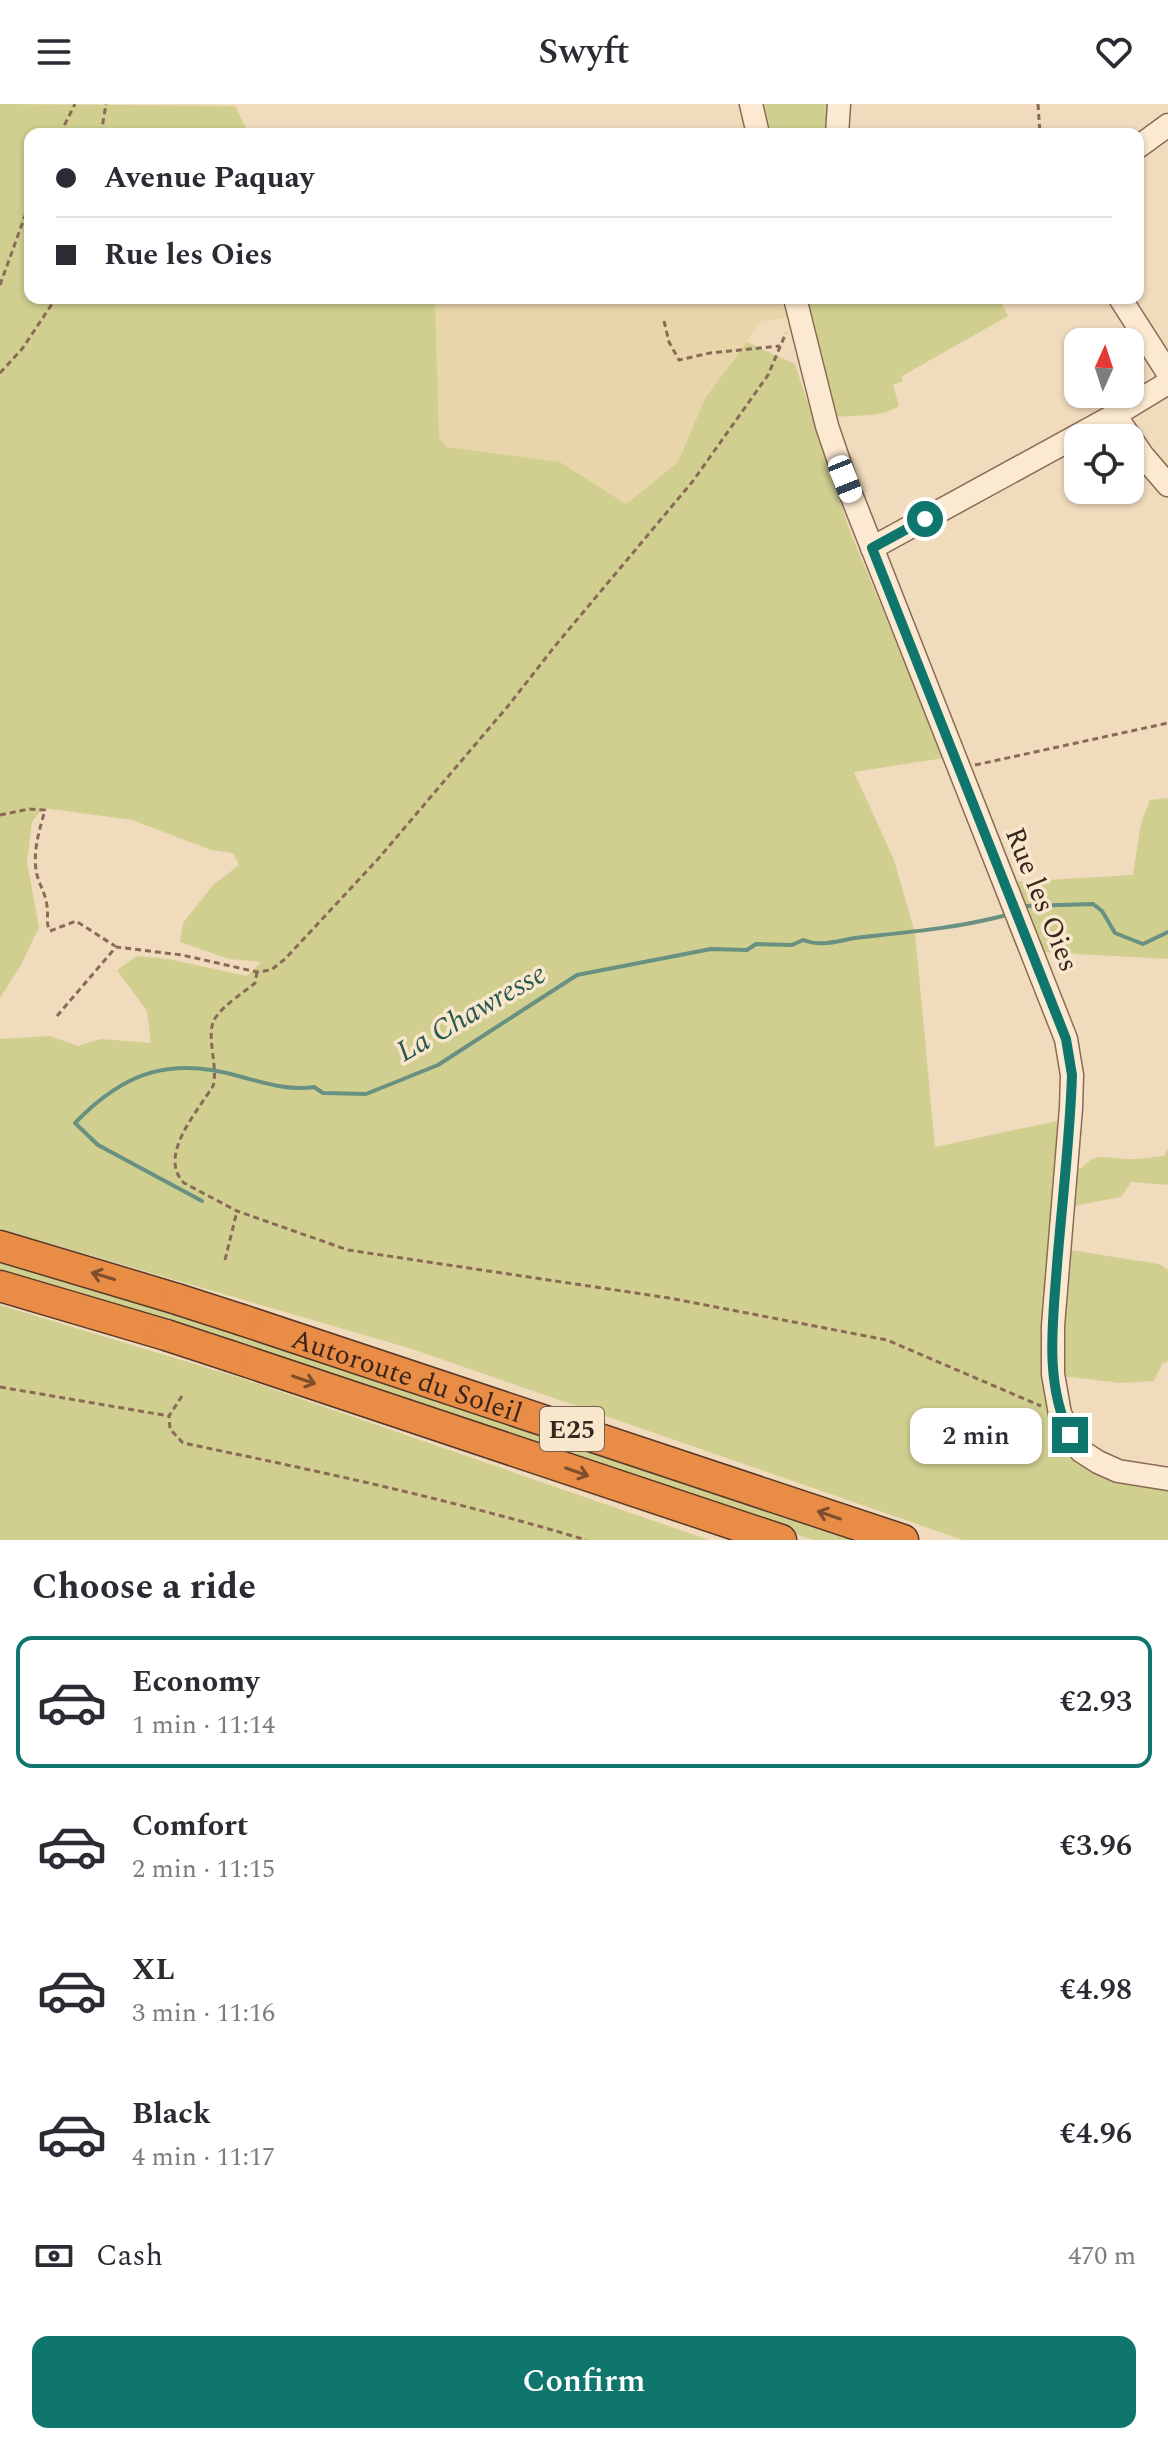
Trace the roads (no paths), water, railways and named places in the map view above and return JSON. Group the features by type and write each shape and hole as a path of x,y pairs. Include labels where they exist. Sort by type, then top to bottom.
{"highway":[{"name":"Autoroute du Soleil","path":"0,1246 242,1320 903,1540"},
{"name":"Autoroute du Soleil","path":"0,1286 166,1335 781,1540"}],"street":[{"path":"751,104 757,128"},
{"path":"837,128 839,104"},
{"path":"1144,143 1168,125"},
{"path":"1124,304 1168,373"},
{"name":"Rue les Oies","path":"797,306 827,426 1066,1039 1072,1075 1053,1326 1053,1374 1060,1414 1081,1451 1098,1462 1118,1471 1168,1479"},
{"path":"872,548 1168,383"},
{"path":"1115,415 1143,456 1168,485"}],"waterway":[{"path":"1027,906 1093,904 1102,911 1115,933 1143,944 1168,932"},
{"name":"La Chawresse","path":"202,1201 98,1145 75,1123 112,1091 131,1080 172,1069 217,1071 277,1086 314,1087 323,1093 366,1094 438,1065 577,975 711,949 747,950 756,944 792,945 803,940 825,943 950,927 1003,916"}]}
